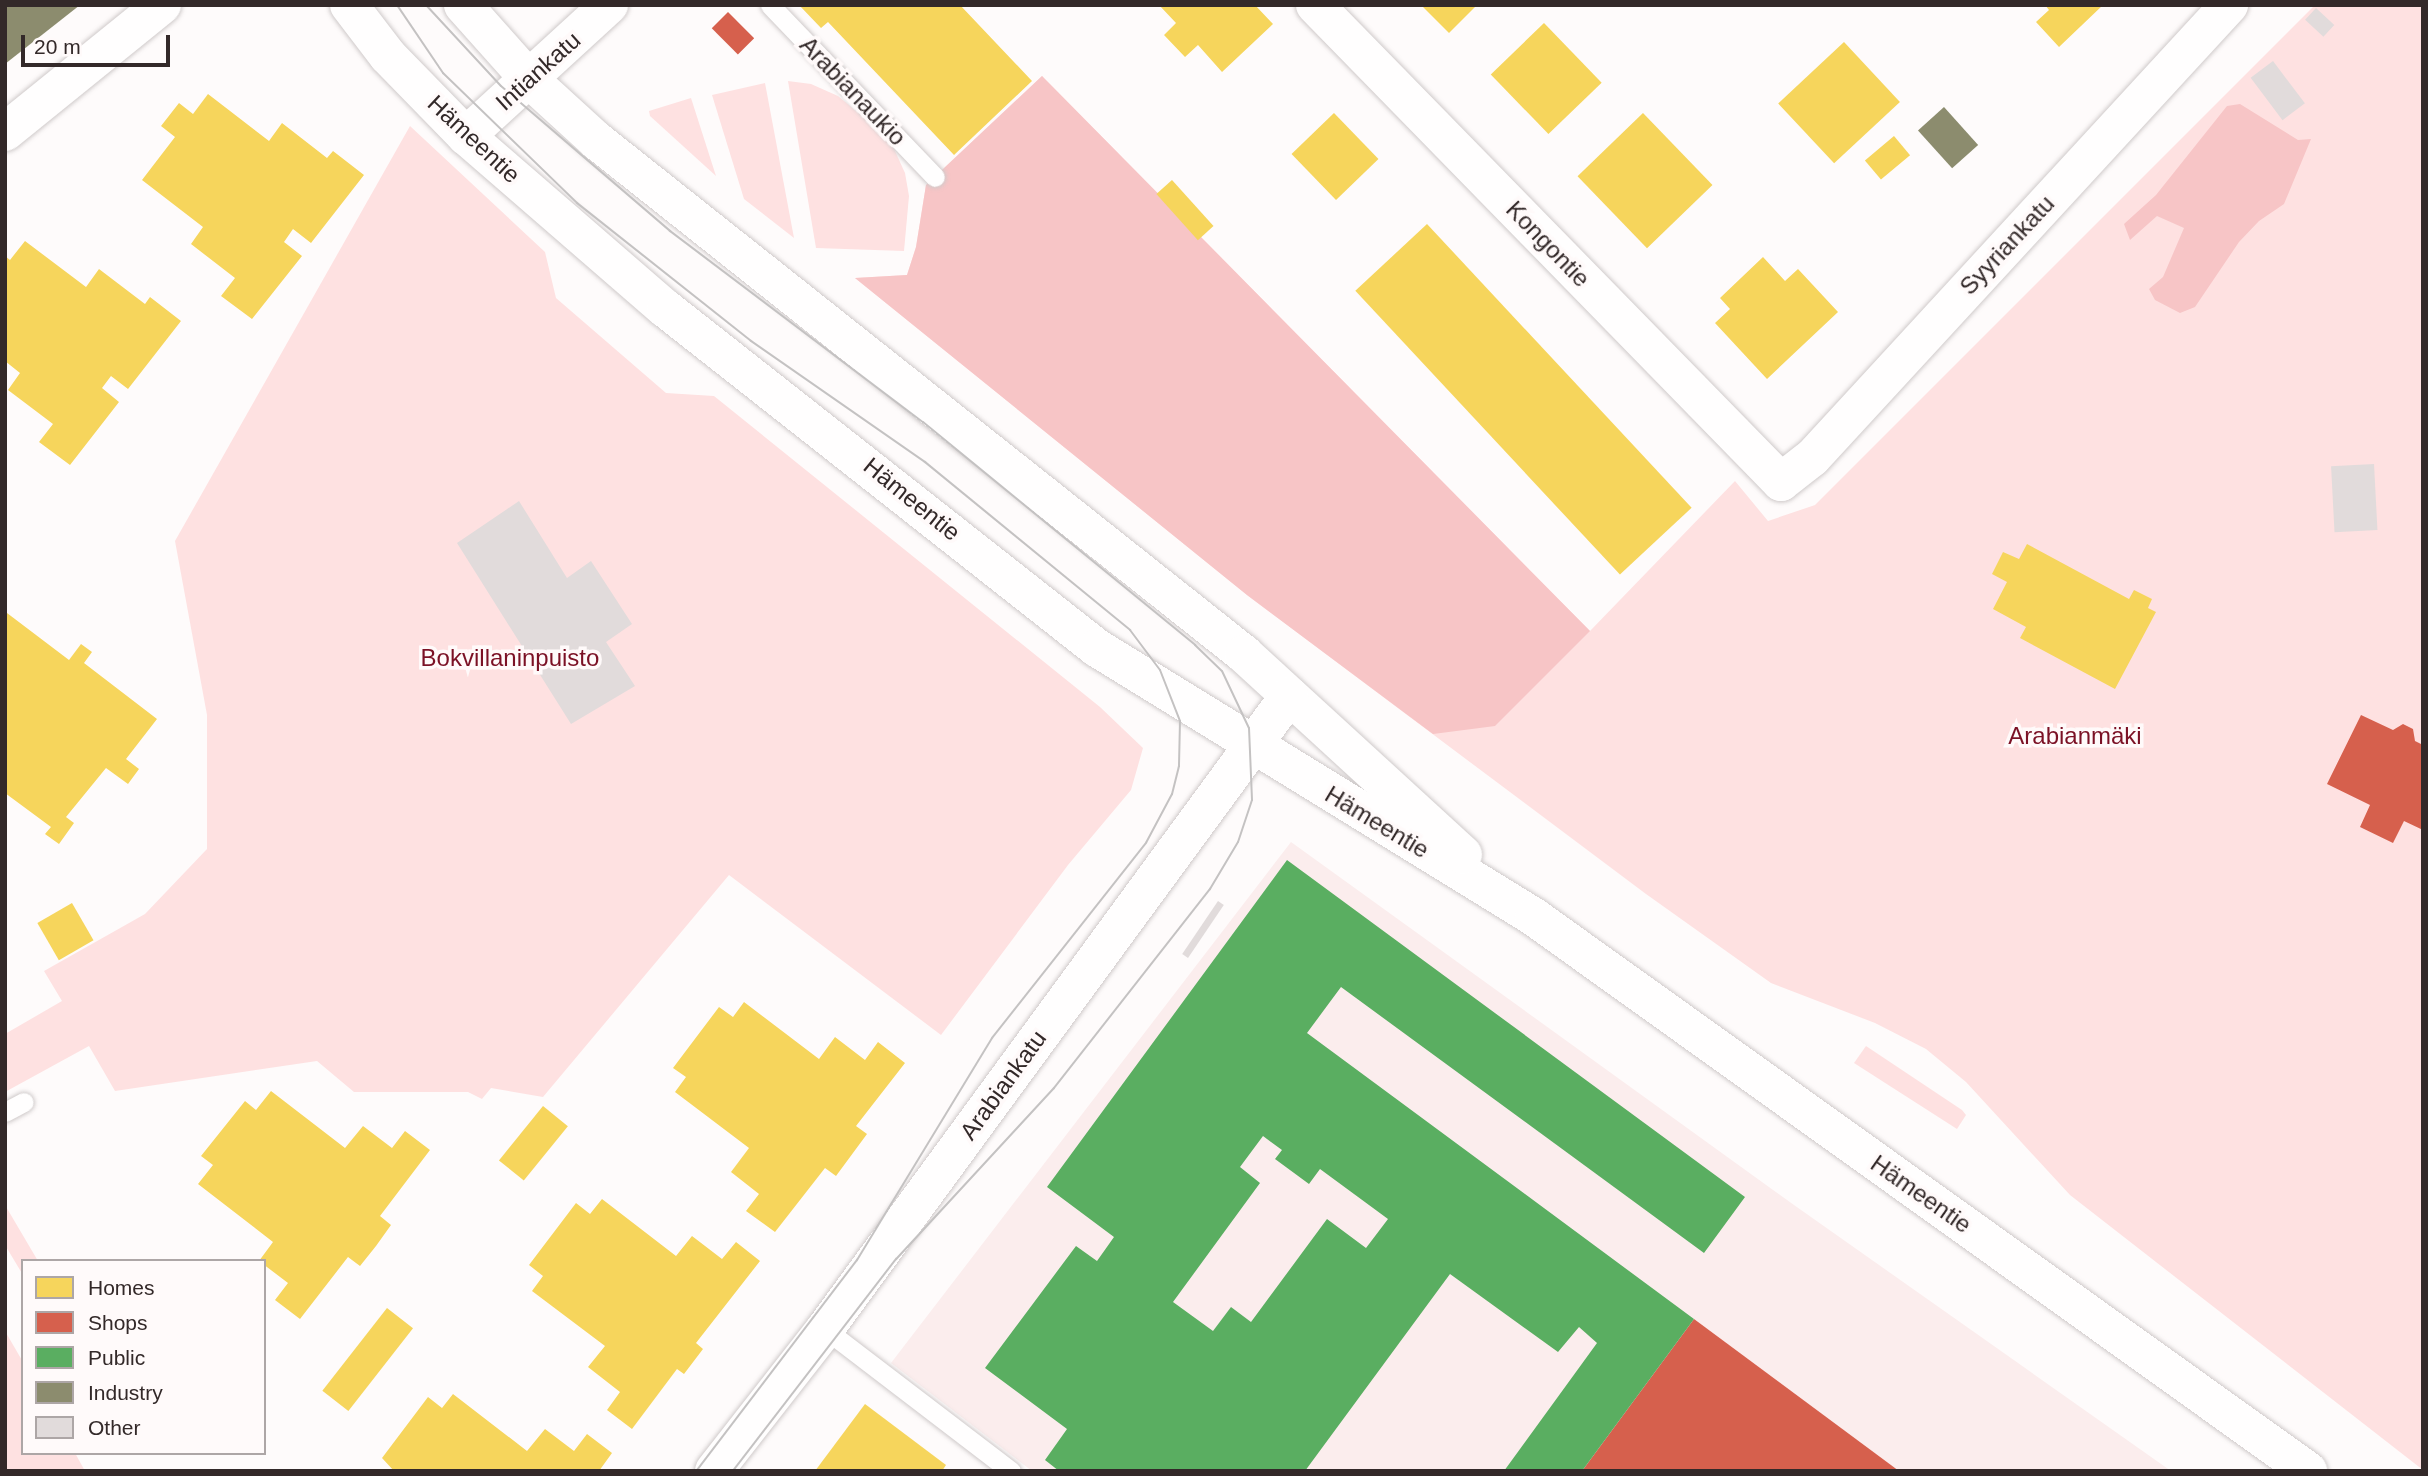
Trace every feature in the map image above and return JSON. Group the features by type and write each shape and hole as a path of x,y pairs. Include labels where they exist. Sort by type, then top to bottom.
{"main road":[{"path":"5,132 162,5"},
{"name":"Hämeentie","path":"349,5 388,56 466,136 666,309 1097,648 1252,748 1534,917 2308,1471"},
{"name":"Hämeentie","path":"463,5 529,79 597,141 1233,645 1534,917"},
{"name":"Intiankatu","path":"466,136 609,5"},
{"name":"Kongontie","path":"1315,5 1782,482"},
{"name":"Syyriankatu","path":"1782,482 1812,457 2210,12"},
{"name":"Arabiankatu","path":"714,1471 825,1329 1289,696"}],"lane":[{"name":"Arabianaukio","path":"770,5 935,177"},
{"path":"5,1112 24,1102"},
{"path":"825,1329 1011,1471"}],"shaded area":[{"path":"1042,76 1590,631 1495,726 1433,734 1247,595 855,278 907,275 916,247 926,185"},
{"path":"2240,104 2298,140 2311,139 2284,204 2259,221 2239,242 2195,307 2180,313 2155,300 2149,289 2163,277 2184,228 2157,216 2130,240 2124,224 2156,195 2227,106"},
{"path":"1291,842 1794,1205 2171,1471 1032,1471 891,1363"}],"green space":[{"name":"Arabianmäki","path":"2315,5 2423,5 2423,1470 2070,1195 1966,1082 1926,1049 1875,1023 1771,983 1646,894 1247,595 855,278 907,275 916,247 926,185 1042,76 1590,631 1735,481 1768,521 1815,505"},
{"path":"788,81 811,84 838,96 889,138 905,173 909,196 904,251 816,248"},
{"path":"765,83 794,238 744,199 712,95"},
{"path":"691,98 716,176 650,116 649,111"},
{"name":"Bokvillaninpuisto","path":"410,126 545,252 556,298 666,393 714,396 1100,707 1143,748 1131,790 1068,865 941,1035 729,875 543,1097 491,1088 482,1099 468,1092 354,1092 317,1061 115,1091 89,1046 5,1092 5,1034 62,1001 44,971 145,914 207,849 207,715 175,541"},
{"path":"1866,1046 1962,1110 1966,1115 1957,1129 1854,1063"},
{"path":"5,1205 37,1259 21,1259 21,1272 5,1245"},
{"path":"5,1331 21,1359 21,1455 76,1455 85,1471 5,1471"}],"building: Homes":[{"path":"799,5 960,5 1032,81 954,155 828,22 821,28"},
{"path":"1159,5 1255,5 1273,24 1222,72 1198,45 1185,57 1164,35 1176,23"},
{"path":"1421,5 1477,5 1449,33"},
{"path":"2045,5 2103,5 2059,47 2036,22 2049,10"},
{"path":"1544,23 1602,83 1548,134 1491,74"},
{"path":"1844,42 1900,102 1834,163 1778,103"},
{"path":"208,94 269,141 282,123 327,158 333,151 364,175 311,243 293,229 284,242 302,256 252,319 221,296 235,278 191,244 203,227 142,180 175,137 161,126 179,103 193,114"},
{"path":"1334,113 1378,159 1336,200 1292,154"},
{"path":"1643,113 1712,185 1647,248 1578,176"},
{"path":"1894,136 1910,155 1881,180 1865,160"},
{"path":"1172,180 1213,226 1198,240 1156,194"},
{"path":"1427,224 1692,508 1620,575 1355,291"},
{"path":"25,241 86,287 99,269 145,304 150,297 181,321 128,389 111,376 102,388 119,402 70,465 39,442 53,424 8,390 20,373 5,361 5,256 10,260"},
{"path":"1763,257 1785,281 1798,269 1838,312 1767,379 1715,323 1730,309 1720,298"},
{"path":"2027,544 2129,599 2134,590 2152,599 2148,608 2156,612 2115,689 2020,638 2026,627 1993,609 2007,582 1992,574 2003,552 2019,559"},
{"path":"7,613 69,660 81,644 92,652 84,663 157,719 126,759 139,769 128,784 106,768 66,817 74,823 59,844 45,834 51,827 5,793"},
{"path":"72,903 94,940 59,960 37,923"},
{"path":"744,1002 819,1059 835,1037 865,1060 878,1042 905,1063 856,1126 867,1134 836,1176 825,1168 775,1232 746,1211 759,1194 731,1172 749,1148 675,1092 686,1077 673,1068 719,1007 733,1017"},
{"path":"271,1091 345,1148 363,1126 392,1148 405,1131 430,1150 380,1216 391,1225 376,1246 360,1266 348,1257 300,1319 275,1300 288,1283 266,1266 266,1259 260,1259 273,1242 198,1184 213,1165 201,1156 245,1101 256,1110"},
{"path":"543,1106 568,1126 524,1181 499,1160"},
{"path":"602,1199 676,1256 692,1236 722,1259 736,1242 760,1261 696,1343 703,1349 684,1374 677,1369 632,1429 607,1410 620,1392 588,1367 605,1346 532,1291 543,1276 529,1265 576,1203 590,1214"},
{"path":"387,1308 413,1328 348,1411 322,1391"},
{"path":"453,1394 527,1451 545,1429 574,1451 587,1434 612,1453 599,1471 394,1471 382,1458 428,1397 442,1408"},
{"path":"865,1404 946,1465 942,1471 815,1471"}],"building: Shops":[{"path":"728,12 754,38 738,54 712,28"},
{"path":"2361,715 2393,730 2403,724 2413,729 2415,741 2423,745 2423,830 2404,821 2393,843 2360,827 2370,805 2327,784"},
{"path":"1694,1319 1899,1471 1582,1471"}],"building: Public":[{"path":"1287,860 1745,1197 1704,1253 1341,987 1307,1033 1694,1319 1582,1471 1504,1471 1597,1343 1579,1327 1558,1352 1450,1274 1305,1471 1059,1471 1045,1460 1067,1429 985,1368 1076,1246 1097,1261 1114,1237 1047,1187","holes":["1263,1136 1282,1150 1275,1159 1309,1184 1320,1169 1388,1219 1366,1248 1327,1219 1251,1322 1231,1307 1213,1331 1173,1302 1260,1183 1240,1167"]}],"building: Industry":[{"path":"5,5 80,5 5,64"},
{"path":"1944,107 1978,145 1952,168 1918,130"}],"building: Other":[{"path":"2316,8 2334,25 2323,37 2305,20"},
{"path":"2273,61 2305,103 2283,120 2251,78"},
{"path":"2374,464 2377,530 2335,532 2331,466"},
{"path":"519,501 567,578 591,561 632,624 606,642 635,686 571,724 457,543"},
{"path":"1218,901 1224,905 1188,958 1182,954"}],"tram line":[{"path":"397,5 443,73 577,203 751,341 925,462 1130,630 1160,670 1180,721 1179,766 1172,794 1146,843 992,1038 857,1260 696,1471"},
{"path":"426,5 501,86 670,231 923,422 1195,645 1222,671 1249,728 1252,800 1238,842 1210,889 1054,1088 896,1259 733,1471"}]}
